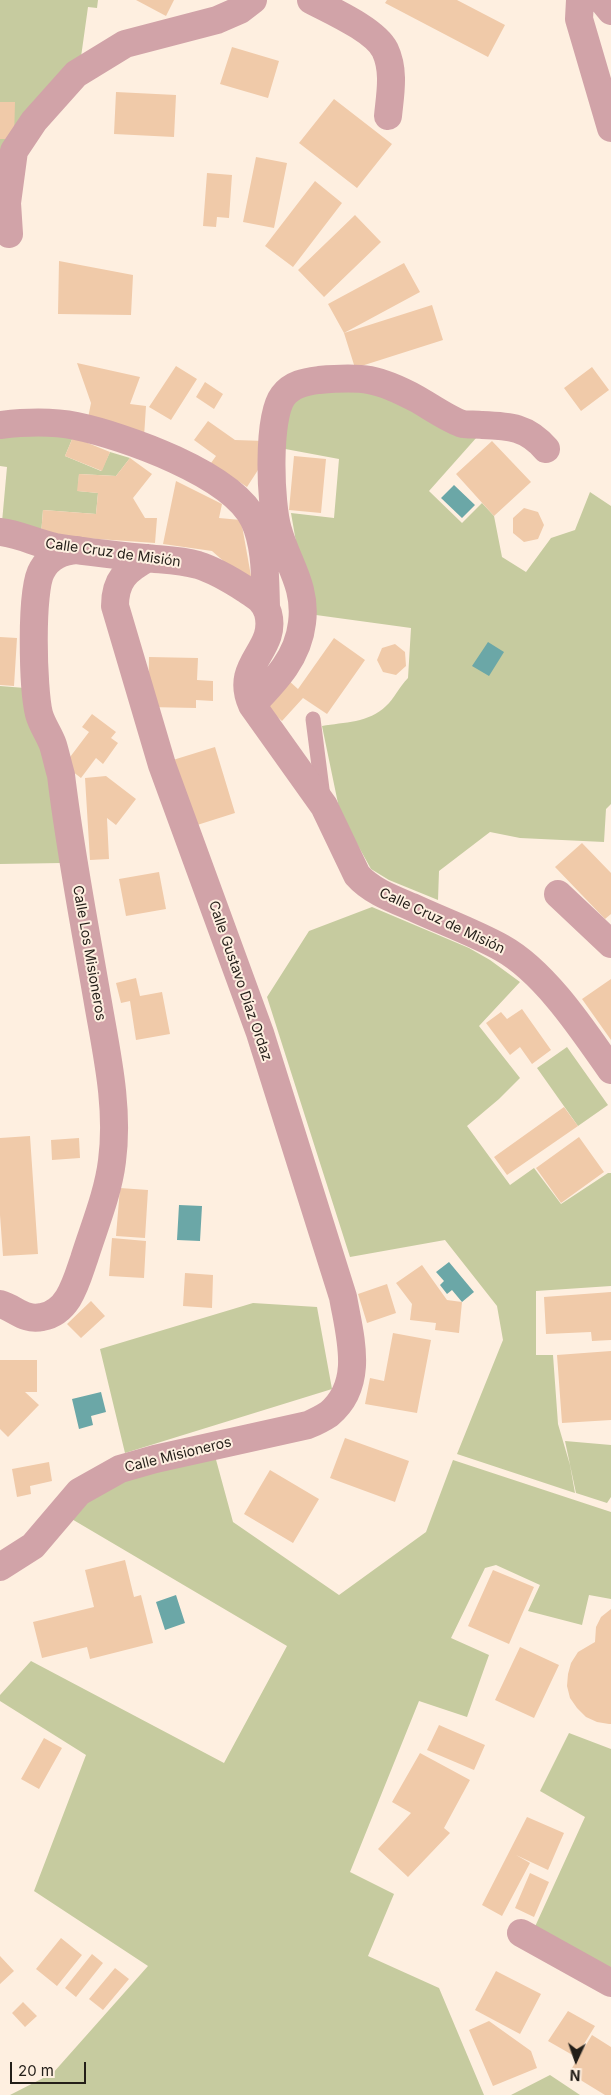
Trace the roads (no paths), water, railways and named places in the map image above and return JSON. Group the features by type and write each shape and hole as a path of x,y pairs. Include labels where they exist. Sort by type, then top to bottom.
{"street":[{"path":"9,234 6,158 14,151 34,121 76,74 125,44 217,20 240,10 253,0"},
{"path":"312,0 372,35 385,50 392,84 388,116"},
{"path":"580,0 579,19 611,128"},
{"path":"602,0 611,11"},
{"path":"252,705 274,683 286,665 298,640 302,624 303,607 298,578 278,529 272,505 270,476 276,412 282,397 288,390 306,382 352,377 370,379 388,384 462,424 493,425 519,429 534,436 546,449"},
{"path":"0,425 55,424 74,426 113,435 198,472 234,494 253,519 259,532 266,606"},
{"name":"Calle Cruz de Misión","path":"0,532 15,534 34,542 77,550 174,559 200,566 234,582 260,598 266,606 270,626 268,636 251,666 247,684 247,695 252,705 324,806 351,866 364,883 388,896 480,936 505,950 529,968 543,982 587,1036 611,1070"},
{"name":"Calle Los Misioneros","path":"3,1298 24,1316 42,1317 52,1314 68,1299 76,1284 94,1231 112,1161 114,1108 105,1044 60,775 52,744 39,716 35,690 34,604 37,579 49,561 67,551 77,550"},
{"name":"Calle Gustavo Díaz Ordaz","path":"148,558 125,574 115,594 115,606 162,765 260,1033 343,1298 352,1343 353,1372 344,1397 328,1414"},
{"path":"558,894 611,944"},
{"name":"Calle Misioneros","path":"0,1567 33,1546 79,1492 120,1469 155,1459 308,1425 328,1414"},
{"path":"521,1933 611,1983"}],"lane":[{"path":"313,719 324,806"}],"water":[{"path":"454,485 475,505 462,518 441,498"},
{"path":"488,642 504,652 489,676 472,666"},
{"path":"179,1205 202,1206 200,1241 177,1240"},
{"path":"449,1262 474,1292 462,1302 452,1290 447,1294 440,1285 444,1281 436,1272"},
{"path":"101,1392 106,1412 91,1416 93,1425 79,1429 72,1399"},
{"path":"176,1595 185,1623 165,1630 156,1602"}]}
